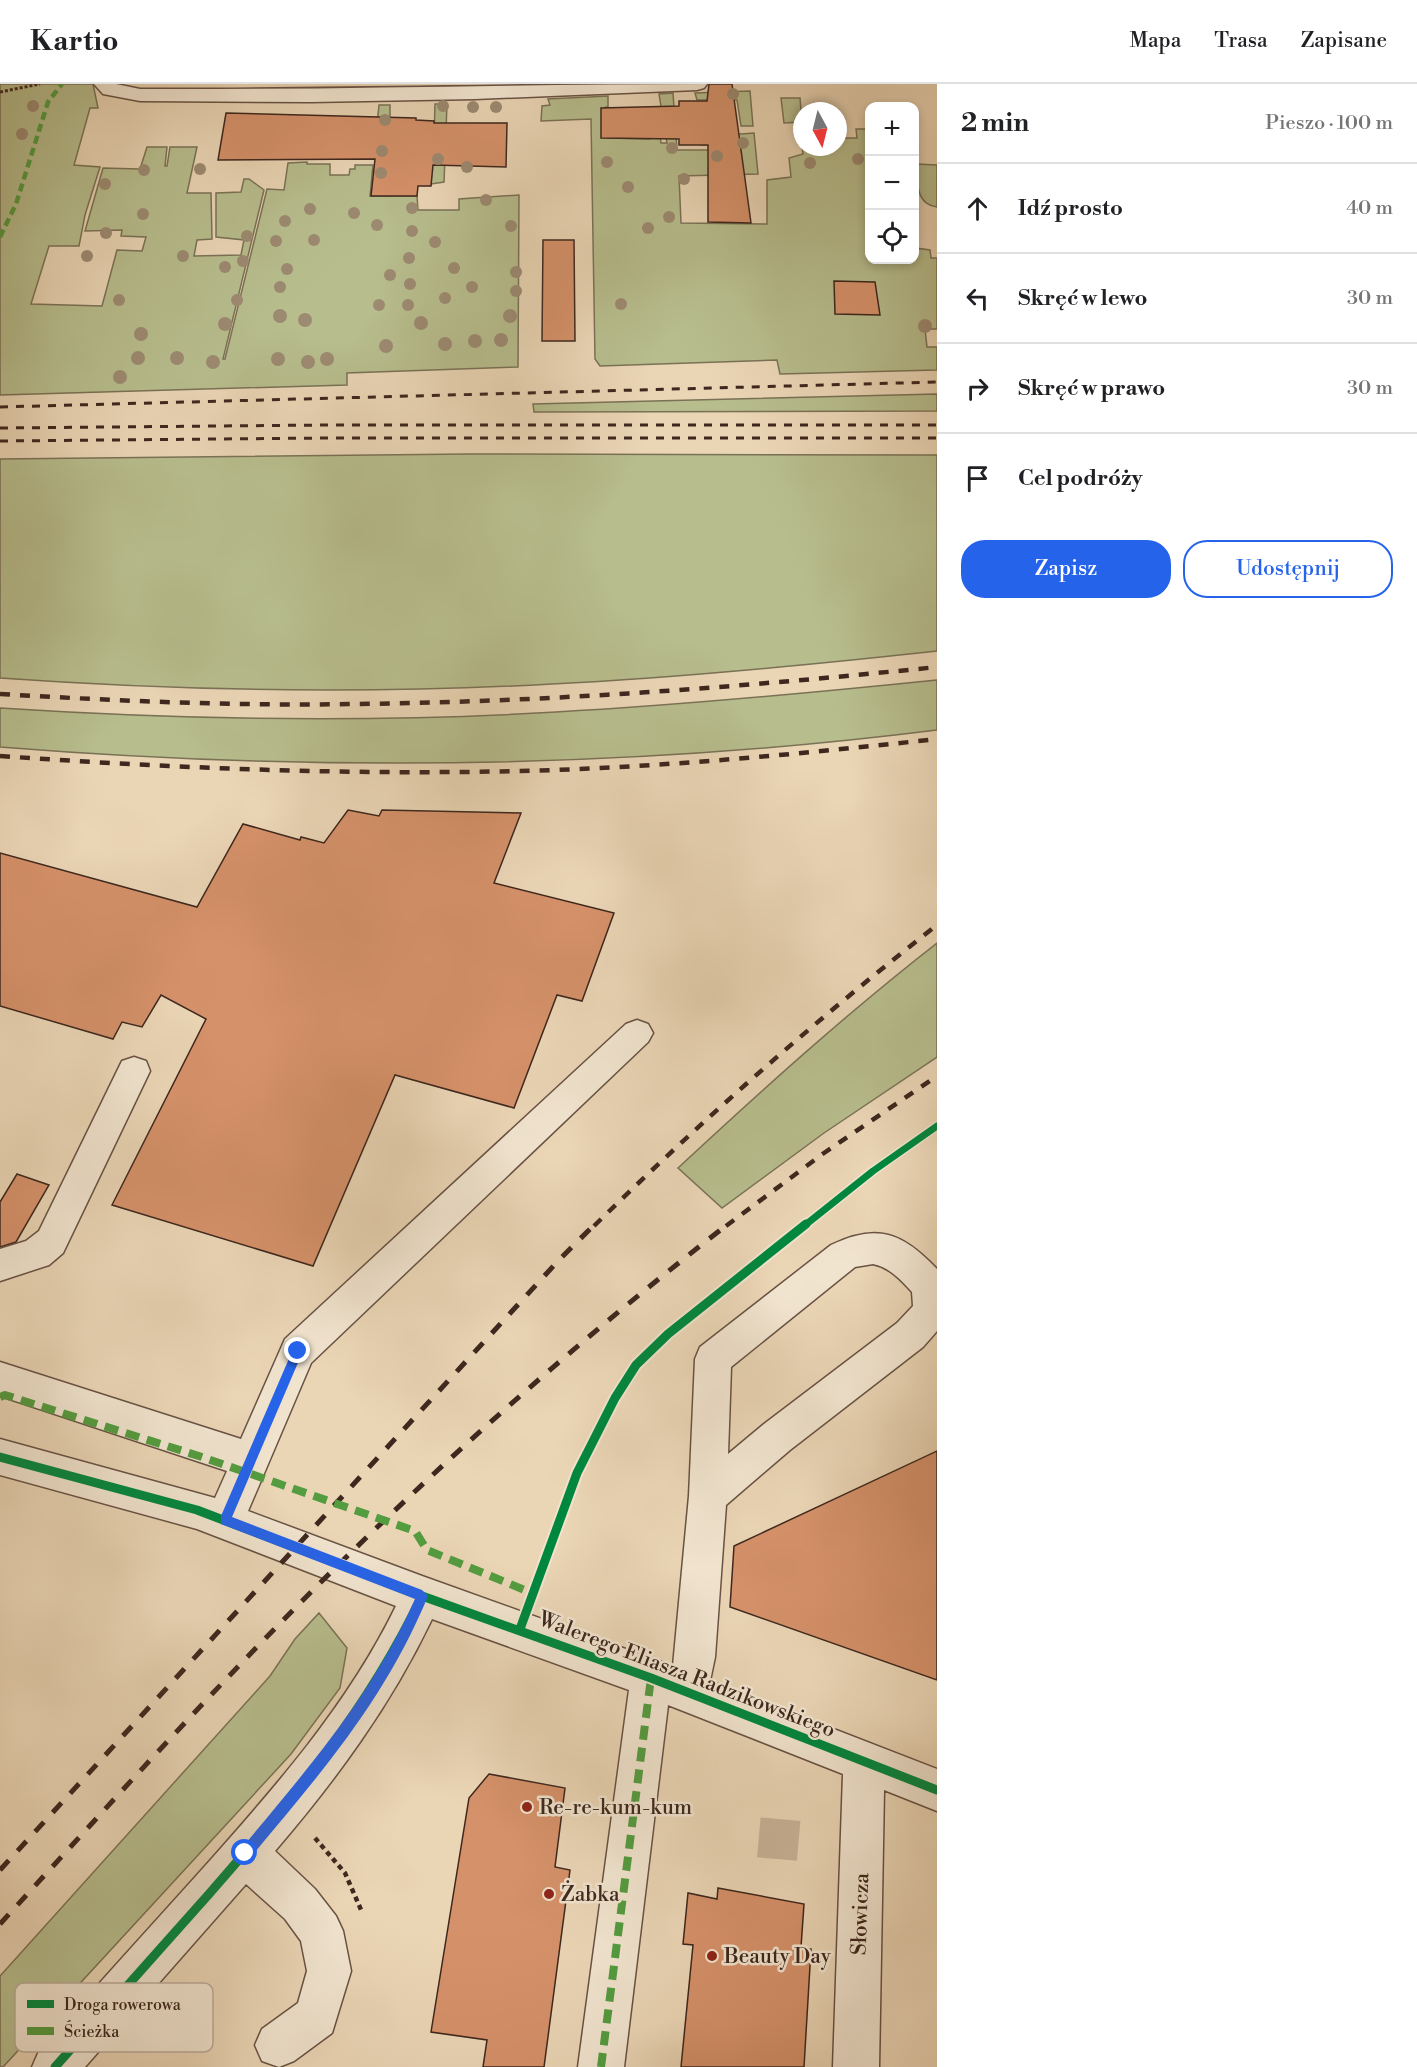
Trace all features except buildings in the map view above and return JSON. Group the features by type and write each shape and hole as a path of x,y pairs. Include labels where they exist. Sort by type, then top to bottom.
{"street":[{"path":"107,87 140,95 697,84"},
{"path":"225,1520 298,1351 637,1033"},
{"path":"0,1265 37,1254 51,1242 135,1071"},
{"path":"669,1686 695,1657 708,1496 713,1359 843,1256 858,1249 873,1248 888,1251 911,1266 929,1286 932,1301 929,1314 901,1342 777,1437 708,1496"},
{"path":"0,1380 250,1460"},
{"name":"Walerego Eliasza Radzikowskiego","path":"0,1457 110,1485 225,1520 422,1596 669,1686 937,1790"},
{"path":"130,1983 245,1853 336,1744 392,1658 422,1596"},
{"name":"Walerego Eliasza Radzikowskiego","path":"601,2067 669,1686"},
{"name":"Słowicza","path":"856,2067 864,1761"},
{"path":"245,1853 300,1904 321,1931 329,1971 316,2017 278,2045"},
{"path":"55,2067 68,2052"}],"path":[{"path":"0,92 40,84"}],"green space":[{"path":"0,84 93,84 98,108 90,108 74,165 100,167 85,215 79,246 49,246 31,304 102,306 117,250 142,251 146,237 121,236 122,230 85,231 103,168 140,169 147,147 167,147 165,166 167,166 170,147 197,147 187,193 211,193 212,239 197,240 194,256 241,255 244,240 216,237 216,193 241,192 244,179 249,179 264,190 223,359 225,359 267,189 284,190 288,163 330,164 330,175 349,175 350,169 355,169 355,165 373,165 370,196 417,196 418,210 459,210 459,199 519,195 518,367 347,373 347,385 0,395"},
{"path":"750,91 753,126 741,126 737,100 697,100 695,93"},
{"path":"673,93 677,150 709,150 708,145 701,145 700,137 754,133 758,174 679,176 681,223 767,224 767,180 791,177 789,158 847,156 847,138 857,138 856,129 865,129 865,264 919,264 919,248 930,250 931,258 937,258 937,329 925,329 927,347 937,347 937,370 780,374 777,360 600,366 595,359 591,119 541,121 542,106 550,105 548,99 608,96 608,107 606,107 608,138 650,139 659,129 661,143 667,143 659,94"},
{"path":"781,98 800,98 800,102 793,102 793,122 784,123"},
{"path":"435,104 447,104 444,182 431,184 375,144 379,105 390,105 390,122 434,138"},
{"path":"919,164 937,165 937,207 925,202 921,197"},
{"path":"937,394 937,411 534,412 533,404"},
{"path":"469,454 937,455 937,651 696,675 414,689 276,690 138,686 0,678 0,459"},
{"path":"937,680 937,730 703,753 586,759 352,763 117,755 0,747 0,708 278,719 417,718 652,706"},
{"path":"937,943 937,1057 824,1133 722,1208 678,1168 805,1053"},
{"path":"319,1613 347,1648 340,1688 291,1754 80,1983 15,1983 15,2052 17,2052 3,2067 0,2067 0,1976 270,1676 295,1639"}],"tunnel":[{"path":"777,1859 782,1802"}],"railway":[{"path":"0,407 937,382"},
{"path":"0,428 327,425 937,425"},
{"path":"0,441 327,438 937,438"},
{"path":"0,694 221,704 427,703 646,692 937,667"},
{"path":"0,756 139,765 278,770 487,772 699,762 937,739"},
{"path":"594,1226 761,1071 937,925"},
{"path":"726,1226 824,1153 937,1076"},
{"path":"0,1870 558,1261 595,1224"},
{"path":"0,1924 226,1679 367,1537 543,1376 728,1224"}],"marked path":[{"path":"0,237 16,204 48,102 62,84"},
{"path":"0,1397 5,1395 202,1457 415,1531 427,1550 532,1593"},
{"path":"601,2067 651,1678"}],"cycle path":[{"path":"520,1629 577,1473 615,1398 636,1365 668,1334 820,1213 873,1171 937,1126"},
{"path":"0,1457 197,1510 422,1596 651,1678 937,1790"},
{"path":"129,1983 272,1822 329,1751 380,1677 422,1596"},
{"path":"55,2067 68,2052"}],"place":[{"name":"Re-re-kum-kum","path":"527,1807"},
{"name":"Żabka","path":"549,1894"},
{"name":"Beauty Day","path":"712,1956"}],"route":[{"path":"245,1853 336,1744 376,1686 407,1630 422,1596 225,1520 298,1351"}]}
